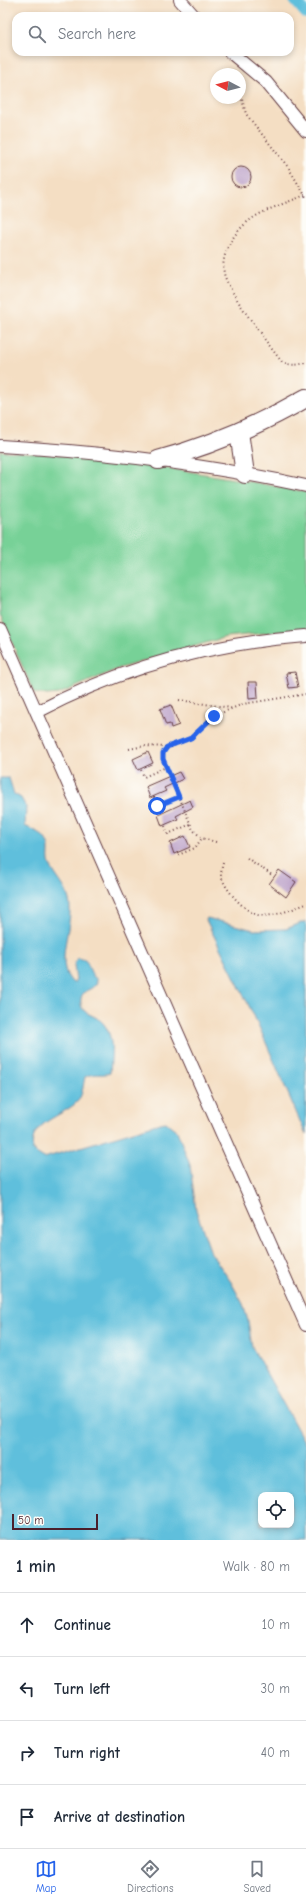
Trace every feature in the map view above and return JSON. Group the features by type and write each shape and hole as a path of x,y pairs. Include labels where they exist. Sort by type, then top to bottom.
{"main road":[{"path":"158,460 209,445 258,424 306,398"},
{"path":"239,432 245,474"}],"street":[{"path":"180,0 190,12"},
{"path":"235,56 266,82 306,131"},
{"path":"0,446 158,460 245,474 306,486"},
{"path":"0,629 306,1325"},
{"path":"37,712 86,689 161,662 239,644 306,636"}],"path":[{"path":"243,104 246,114 288,167 306,196 251,219 240,228 228,248 224,273 232,290 282,362 288,365 296,366 306,363"},
{"path":"129,749 145,746 167,747 191,738 214,716 232,708 243,704 306,694"},
{"path":"179,700 232,708"},
{"path":"167,747 162,756 196,834 202,838 216,842"},
{"path":"141,770 144,777 166,767"},
{"path":"154,798 157,806 179,797"},
{"path":"165,826 168,834 191,824"},
{"path":"178,856 195,848 202,838"},
{"path":"248,858 272,875"},
{"path":"223,863 222,877 226,887 238,901 255,914 272,914 306,904"}],"green space":[{"path":"0,451 39,453 154,466 306,492 306,629 226,637 120,668 59,694 47,695 34,693 0,615"}],"water":[{"path":"0,778 9,778 14,794 21,798 26,807 25,826 34,830 47,841 50,865 68,895 69,900 69,921 64,955 64,965 67,975 73,983 76,981 74,965 77,958 88,963 97,982 82,996 82,1008 103,1023 107,1029 111,1041 110,1073 85,1077 82,1092 78,1101 72,1107 48,1121 35,1133 33,1151 44,1158 166,1122 177,1131 190,1165 196,1210 211,1253 231,1282 243,1304 248,1321 252,1347 306,1445 306,1540 0,1540"},
{"path":"207,918 254,930 286,929 306,921 306,1135 257,1022 206,920"}],"building":[{"path":"237,167 245,167 251,173 251,181 245,187 237,187 231,181 231,173"},
{"path":"295,672 298,687 289,688 286,673"},
{"path":"248,682 257,682 258,698 249,699"},
{"path":"171,705 179,725 171,728 170,724 166,725 160,709"},
{"path":"148,752 153,763 138,770 133,759"},
{"path":"179,772 183,779 164,788 166,791 150,798 146,787 147,786"},
{"path":"190,800 193,807 176,816 178,819 162,826 158,815"},
{"path":"185,836 190,847 174,854 170,843"},
{"path":"279,870 296,882 286,897 269,884"}],"waterway":[{"path":"295,0 306,13"}],"route":[{"path":"157,806 179,797 162,756 164,750 167,747 191,738 202,729 208,720 214,716"}]}
